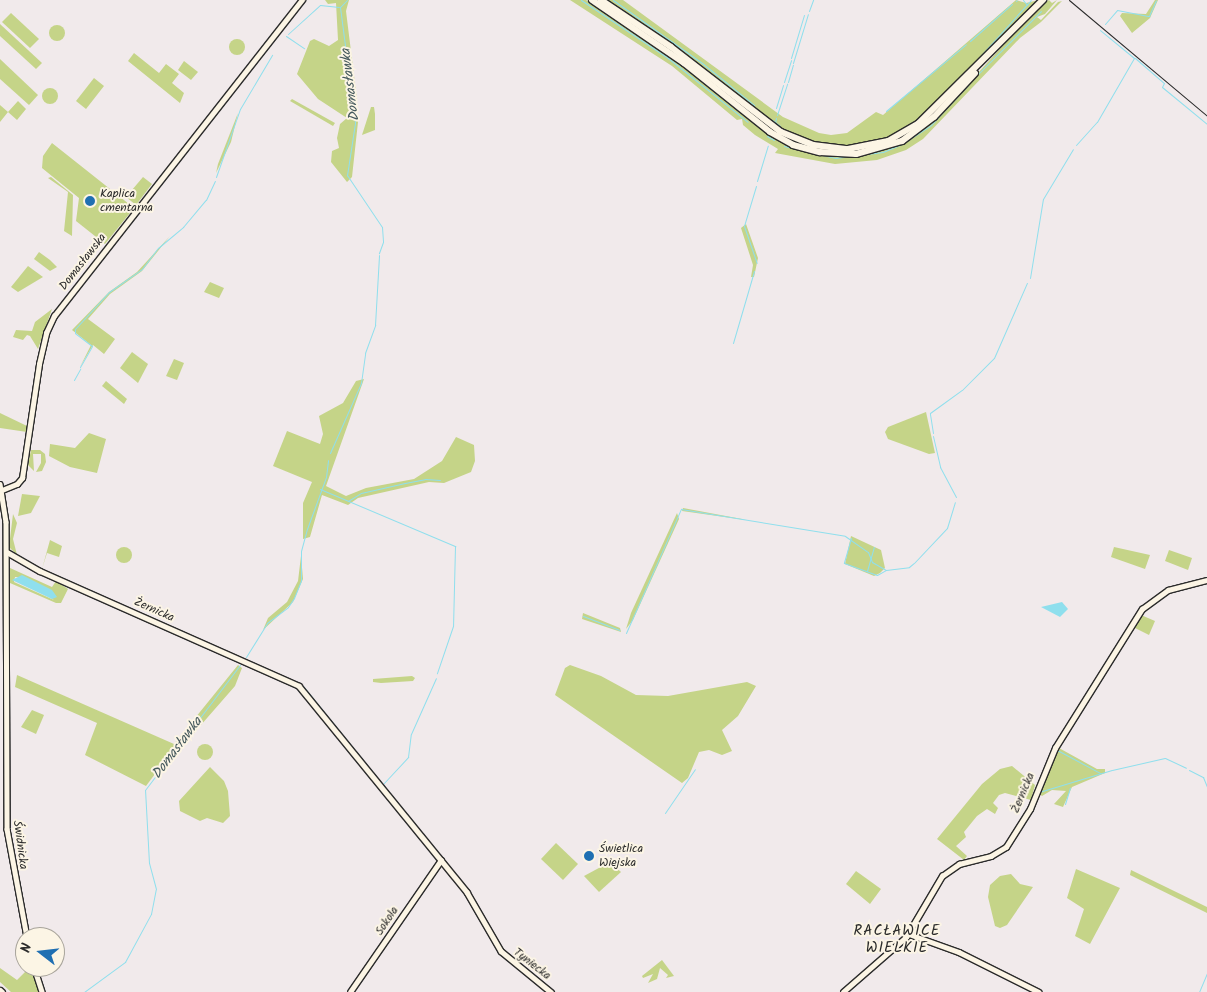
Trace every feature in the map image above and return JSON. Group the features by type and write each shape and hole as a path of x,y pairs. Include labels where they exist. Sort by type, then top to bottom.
{"highway":[{"path":"592,0 684,62 761,125 793,145 828,154 866,153 894,144 927,124 1006,35"},
{"path":"601,0 692,62 788,136 822,147 857,148 888,141 919,123 1043,0"}],"street":[{"name":"Domasławska","path":"1,487 17,484 22,478 39,364 46,333 54,316 302,0"},
{"name":"Świdnicka","path":"1,487 6,513 7,829 25,927"},
{"name":"Żernicka","path":"6,552 40,571 295,683 441,860"},
{"name":"Żernicka","path":"843,992 908,934 942,876 959,864 991,856 1006,847 1030,809 1055,748 1142,609 1157,597 1174,588 1207,580"},
{"name":"Tyniecka","path":"441,860 467,892 501,951 551,992"},
{"name":"Sokola","path":"350,992 441,860"},
{"path":"908,934 982,964 1040,992"},
{"path":"37,977 42,992"}],"green space":[{"path":"325,0 349,0 346,11 357,100 353,109 358,122 352,177 347,182 331,162 332,151 339,148 337,138 340,124 347,118 318,99 297,74 310,41 314,39 329,46 338,40 336,3 328,4"},
{"path":"570,0 586,0 603,11 675,60 762,129 818,154 846,157 881,151 919,133 935,120 1038,7 1049,0 1052,3 1057,0 1045,14 1037,17 1041,20 1058,2 1062,1 1041,22 1020,38 923,139 906,150 877,160 835,164 775,153 778,149 755,135 743,125 742,119 737,120 672,66"},
{"path":"607,0 623,0 783,117 819,133 831,135 847,133 876,112 883,115 1016,0 1026,3 1039,0 916,123 886,139 845,147 811,142 781,129 686,54"},
{"path":"1155,0 1158,0 1150,18 1132,33 1120,16 1122,13 1146,14"},
{"path":"11,13 39,39 30,48 2,22"},
{"path":"0,24 42,63 36,69 0,36"},
{"path":"54,25 60,25 65,30 63,39 54,41 49,36 49,30"},
{"path":"237,39 243,41 245,47 243,53 237,55 231,53 229,47 231,41"},
{"path":"134,53 159,73 166,64 179,74 172,83 184,93 180,103 128,61"},
{"path":"0,59 38,95 29,105 0,79"},
{"path":"184,61 198,72 191,80 178,70"},
{"path":"94,78 104,86 86,109 76,101"},
{"path":"50,88 58,96 50,104 42,96"},
{"path":"292,99 335,123 333,126 290,101"},
{"path":"18,101 26,109 17,120 8,112"},
{"path":"0,105 8,112 0,122"},
{"path":"371,107 374,107 375,130 362,135"},
{"path":"238,113 231,142 216,173 218,164"},
{"path":"52,143 134,208 105,244 76,221 79,198 42,168 43,156"},
{"path":"51,177 73,195 72,236 64,231 68,192 48,178"},
{"path":"143,177 152,184 136,205 126,197"},
{"path":"746,224 758,258 754,277 751,277 753,265 741,228"},
{"path":"170,236 142,271 110,294 88,319 115,339 104,354 93,345 80,367 91,345 72,330 109,292 137,272"},
{"path":"39,252 57,267 50,271 34,259"},
{"path":"28,266 43,277 18,292 11,287"},
{"path":"210,282 224,288 219,298 204,292"},
{"path":"52,309 38,349 30,336 27,335 23,340 13,337 16,330 32,331 35,322"},
{"path":"132,352 148,364 138,383 120,368"},
{"path":"174,359 184,363 177,380 166,376"},
{"path":"364,379 326,486 346,496 366,488 414,479 442,461 456,437 474,445 475,461 471,472 444,483 429,482 358,498 348,505 322,495 310,537 303,539 303,503 312,482 273,466 287,431 320,444 323,434 319,416 343,403 356,381"},
{"path":"106,381 127,399 124,404 102,386"},
{"path":"926,412 935,453 929,454 888,439 885,432 888,427"},
{"path":"0,413 27,426 27,432 0,428"},
{"path":"89,433 106,439 97,473 70,467 49,456 50,444 75,448"},
{"path":"31,450 40,450 45,454 46,462 42,471 36,472 41,463 41,454 33,454 34,471 28,465"},
{"path":"22,494 40,496 31,513 18,516"},
{"path":"683,508 742,519 746,520 682,511"},
{"path":"677,513 679,519 633,620 626,629 631,613"},
{"path":"13,514 17,523 13,539 17,555 9,547"},
{"path":"851,536 881,550 885,568 880,573 874,576 845,564"},
{"path":"50,540 62,546 59,557 47,553 42,569"},
{"path":"124,547 130,549 132,555 130,561 124,563 118,561 116,555 118,549"},
{"path":"1114,547 1150,555 1145,569 1111,557"},
{"path":"1169,550 1192,558 1188,570 1165,561"},
{"path":"301,556 303,579 293,602 263,630 268,618 287,602 298,581"},
{"path":"10,568 52,587 56,581 68,589 61,603 56,603 10,583","holes":["15,577 21,577 54,600 14,582"]},
{"path":"583,613 620,628 621,632 582,619"},
{"path":"1141,615 1155,621 1149,635 1133,627"},
{"path":"238,665 242,668 235,686 180,749 176,746 146,786 85,755 97,723 15,687 17,675 174,744"},
{"path":"570,665 601,676 636,695 668,696 747,682 756,686 738,716 722,730 732,751 722,755 709,750 699,752 688,778 682,783 555,695 565,668"},
{"path":"412,676 415,678 413,681 373,682 373,679"},
{"path":"32,710 44,715 36,734 21,727"},
{"path":"202,744 208,744 213,749 211,758 202,760 197,755 197,749"},
{"path":"1059,748 1097,769 1105,769 1105,773 1072,787 1063,807 1054,804 1066,791 1052,790 1042,796 1039,794"},
{"path":"1012,766 1035,785 1031,800 1005,793 999,795 993,803 998,808 995,814 987,809 977,816 964,832 966,837 956,846 967,856 964,860 937,839 982,784 1000,769"},
{"path":"210,767 224,781 228,791 230,816 223,823 207,818 200,821 180,811 179,801"},
{"path":"556,843 578,864 563,880 541,859"},
{"path":"610,862 621,872 599,892 584,876"},
{"path":"1076,869 1120,888 1090,944 1075,936 1084,909 1067,898"},
{"path":"1131,870 1207,907 1207,913 1130,875"},
{"path":"856,871 881,889 870,904 846,884"},
{"path":"1011,874 1020,884 1033,887 1007,925 1000,928 995,926 988,897 990,885 1000,876"},
{"path":"662,960 674,976 666,978 668,975 660,968 657,979 648,983 653,974 643,978 642,976"},
{"path":"0,968 17,980 20,977 34,977 39,992 11,992 0,982"}],"water":[{"path":"22,575 52,590 57,597 52,599 12,580"},
{"path":"1062,602 1068,609 1060,617 1041,607"}],"waterway":[{"name":"Domasławka","path":"347,0 340,7 355,123 347,175 382,227 383,242 379,253"},
{"path":"581,0 668,58 748,122"},
{"path":"613,0 702,63 754,105"},
{"path":"809,11 813,0"},
{"path":"1023,0 1027,5"},
{"path":"963,75 1031,0"},
{"path":"1105,24 1117,10 1149,16 1156,0"},
{"path":"970,41 1012,4"},
{"path":"288,34 320,5 339,7"},
{"path":"978,74 1041,11"},
{"path":"793,63 808,14"},
{"path":"791,58 804,15"},
{"path":"1076,145 1097,122 1134,58 1100,30"},
{"path":"286,36 304,48"},
{"path":"886,111 966,44"},
{"path":"216,177 240,109 272,55"},
{"path":"1135,58 1164,83 1162,87 1207,124"},
{"path":"784,82 791,60"},
{"path":"788,82 793,65"},
{"path":"777,115 787,84"},
{"path":"784,146 835,158 883,152 902,144 931,125 969,84"},
{"path":"776,108 783,85"},
{"path":"775,123 776,118"},
{"path":"772,120 780,126"},
{"path":"767,136 774,140"},
{"path":"757,181 768,146"},
{"path":"1030,278 1043,199 1073,149"},
{"path":"80,367 92,346 75,333 75,329 109,292 142,269 158,248 183,227 206,200 215,181"},
{"path":"756,186 744,226 757,263"},
{"name":"Domasławka","path":"330,453 361,383 365,353 375,325 379,255"},
{"path":"733,343 754,271"},
{"path":"933,433 930,413 962,390 994,358 1027,283"},
{"path":"74,380 80,369"},
{"path":"933,436 940,467 956,497"},
{"name":"Domasławka","path":"246,657 267,623 288,607 294,598 301,581 301,551 326,477 328,460"},
{"path":"348,501 361,493 425,479 440,480"},
{"path":"320,489 455,546 453,626 437,673"},
{"path":"626,633 681,509 845,536 868,552 872,562 886,570 909,567 914,563 947,528 955,502"},
{"path":"851,538 844,563 877,575 886,570"},
{"path":"867,571 874,547"},
{"path":"583,616 619,630"},
{"name":"Domasławka","path":"84,992 125,962 151,914 156,889 149,863 145,790 240,665"},
{"path":"383,784 408,757 411,734 436,678"},
{"path":"303,686 440,855"},
{"path":"1057,750 1100,773"},
{"path":"1039,792 1112,770 1165,758 1186,768"},
{"path":"665,813 695,769"},
{"path":"1189,770 1203,777 1207,787"},
{"path":"1065,804 1070,788"},
{"path":"1199,992 1207,973"}],"railway":[{"path":"1069,0 1207,116"}],"place":[{"name":"Kaplica cmentarna","path":"90,201"},
{"name":"Świetlica Wiejska","path":"589,856"}],"district":[{"name":"RACŁAWICE WIELKIE","path":"897,940"}]}
